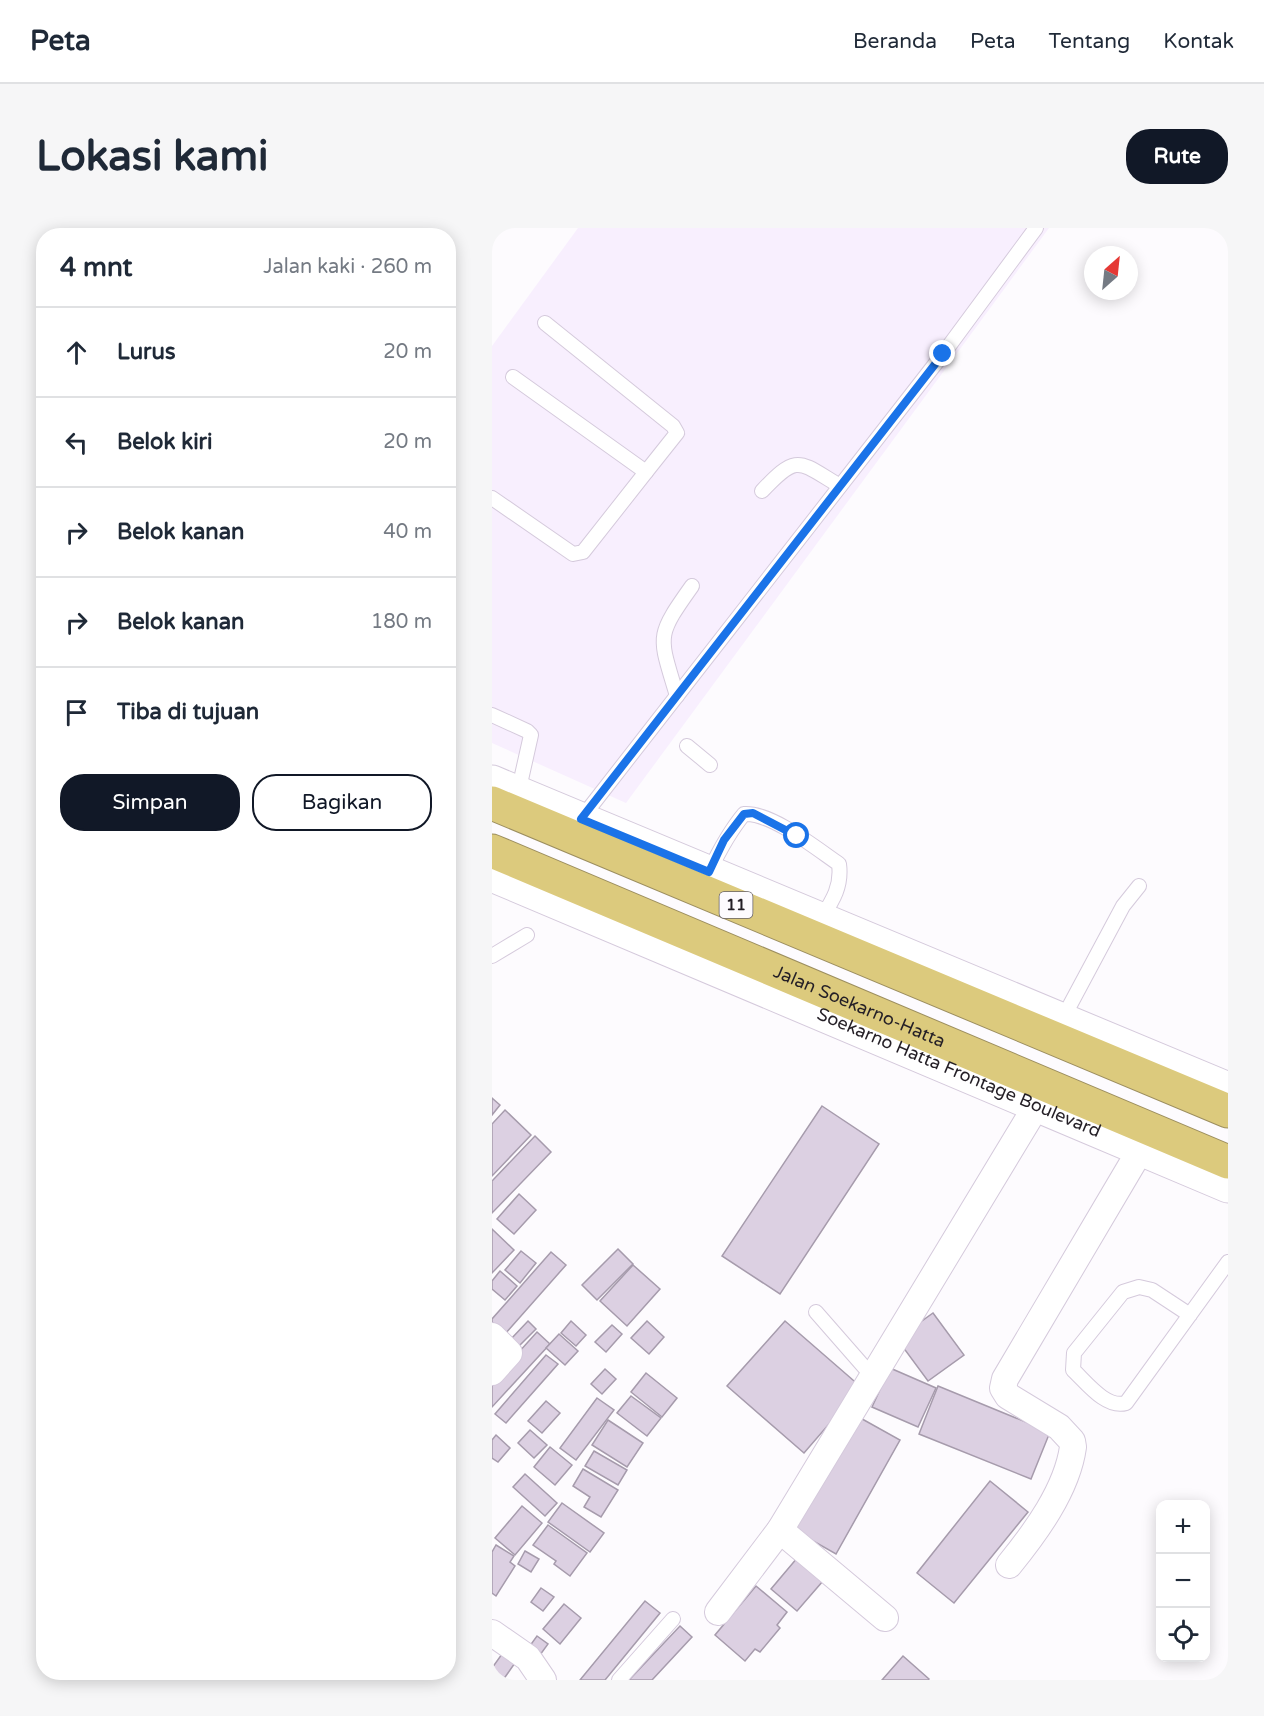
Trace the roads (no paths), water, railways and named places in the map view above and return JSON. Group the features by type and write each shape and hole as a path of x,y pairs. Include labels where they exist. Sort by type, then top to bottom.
{"highway":[{"name":"11","path":"503,797 606,850 1228,1111"},
{"path":"495,860 510,847 516,835 516,822 503,797"},
{"path":"580,889 580,876 585,864 594,855 606,850"},
{"name":"Jalan Soekarno-Hatta","path":"495,860 580,889 1228,1162"},
{"path":"961,999 1006,996"},
{"path":"951,1044 977,1080"}],"main road":[{"path":"503,797 581,819 1228,1089"},
{"name":"Soekarno Hatta Frontage Boulevard","path":"495,860 977,1080 1228,1186"}],"street":[{"path":"718,1612 780,1530 1037,1105"},
{"path":"1008,1565 1039,1527 1054,1500 1073,1447 1068,1434 1059,1426 1008,1396 1003,1388 1005,1379 1141,1149"},
{"path":"492,1336 504,1345 509,1353 492,1372"},
{"path":"780,1530 885,1618"},
{"path":"492,1633 528,1658 543,1680"}],"lane":[{"path":"581,819 840,486 1036,228"},
{"path":"492,498 573,554 583,552 677,433 673,426 545,324"},
{"path":"513,377 646,472"},
{"path":"762,491 785,467 795,464 810,468 840,486"},
{"path":"677,696 663,650 662,636 666,622 692,586"},
{"path":"492,715 531,735 531,741 503,797"},
{"path":"687,746 710,765"},
{"path":"709,872 724,840 744,814 753,813 797,836 839,864 841,875 837,893 821,919"},
{"path":"1062,1020 1123,906 1138,886"},
{"path":"492,956 527,935"},
{"path":"1190,1315 1152,1290 1139,1287 1123,1292 1074,1353 1073,1370 1110,1403 1118,1405 1126,1403 1190,1315 1228,1262"},
{"path":"816,1312 872,1376"},
{"path":"619,1680 673,1619"}]}
